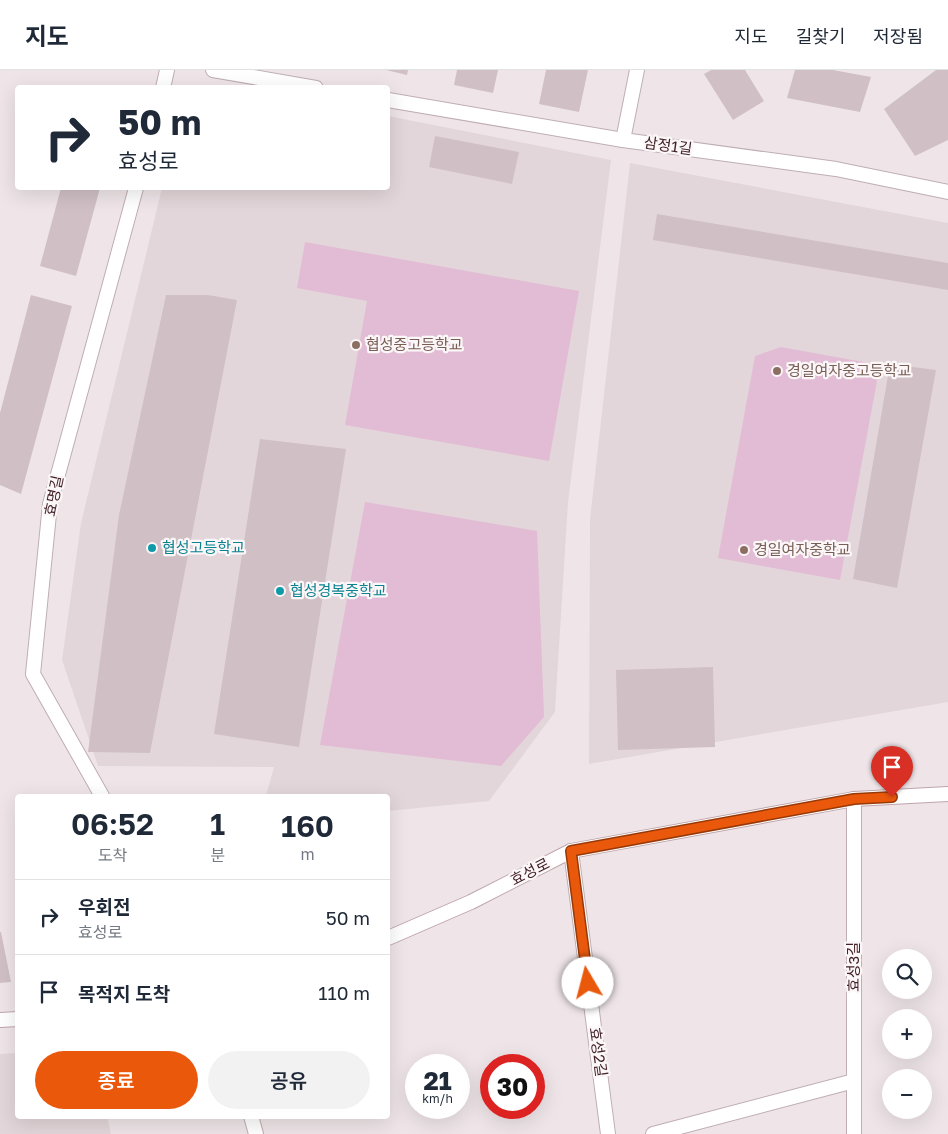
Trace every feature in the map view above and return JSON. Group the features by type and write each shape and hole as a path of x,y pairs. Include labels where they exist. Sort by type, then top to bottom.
{"street":[{"path":"164,85 168,70"},
{"path":"213,70 299,85"},
{"path":"624,140 637,70"},
{"name":"삼정1길","path":"390,100 624,140 836,169 948,192"},
{"name":"효명길","path":"101,794 33,674 50,504 135,190"},
{"name":"효성로","path":"390,937 471,902 571,851 854,799 948,794"},
{"name":"효성3길","path":"854,799 854,1134"},
{"name":"효성2길","path":"571,851 608,1134"},
{"path":"0,1020 15,1019"},
{"path":"653,1134 854,1081"},
{"path":"252,1119 256,1134"}],"shaded area":[{"name":"협성중고등학교","path":"390,116 611,160 568,503 555,712 489,801 390,811 390,794 267,794 274,767 98,766 62,660 81,523 162,190 390,190"},
{"name":"경일여자중고등학교","path":"630,163 948,223 948,702 589,764 590,519"},
{"path":"305,242 579,291 549,461 345,425 367,301 297,288"},
{"path":"781,347 880,365 840,580 718,558 755,356"},
{"path":"365,502 537,531 544,717 501,766 320,745"},
{"path":"15,1053 15,1119 108,1119 111,1134 0,1134 0,1054"}],"building":[{"path":"386,70 408,70 407,75"},
{"path":"457,70 498,70 493,93 454,85"},
{"path":"546,70 588,70 579,112 539,104"},
{"path":"711,70 745,70 764,101 733,120 704,74"},
{"path":"795,70 833,70 871,77 860,112 787,98"},
{"path":"936,70 948,70 948,140 915,156 884,109"},
{"path":"435,136 519,152 512,184 429,167"},
{"path":"60,190 99,190 76,276 40,266"},
{"path":"657,214 948,263 948,290 653,240"},
{"path":"31,295 72,306 21,494 0,485 0,413"},
{"name":"협성고등학교","path":"166,295 208,295 237,300 150,753 88,752 119,515"},
{"path":"890,364 936,370 897,588 853,579"},
{"name":"협성경복중학교","path":"260,439 346,449 299,747 214,734"},
{"path":"713,667 715,747 618,750 616,670"},
{"path":"1,932 11,982 0,983"}],"place":[{"name":"협성중고등학교","path":"356,345"},
{"name":"경일여자중고등학교","path":"777,371"},
{"name":"협성고등학교","path":"152,548"},
{"name":"경일여자중학교","path":"744,550"},
{"name":"협성경복중학교","path":"280,591"}],"route":[{"path":"588,983 571,851 854,799 892,797"}]}
